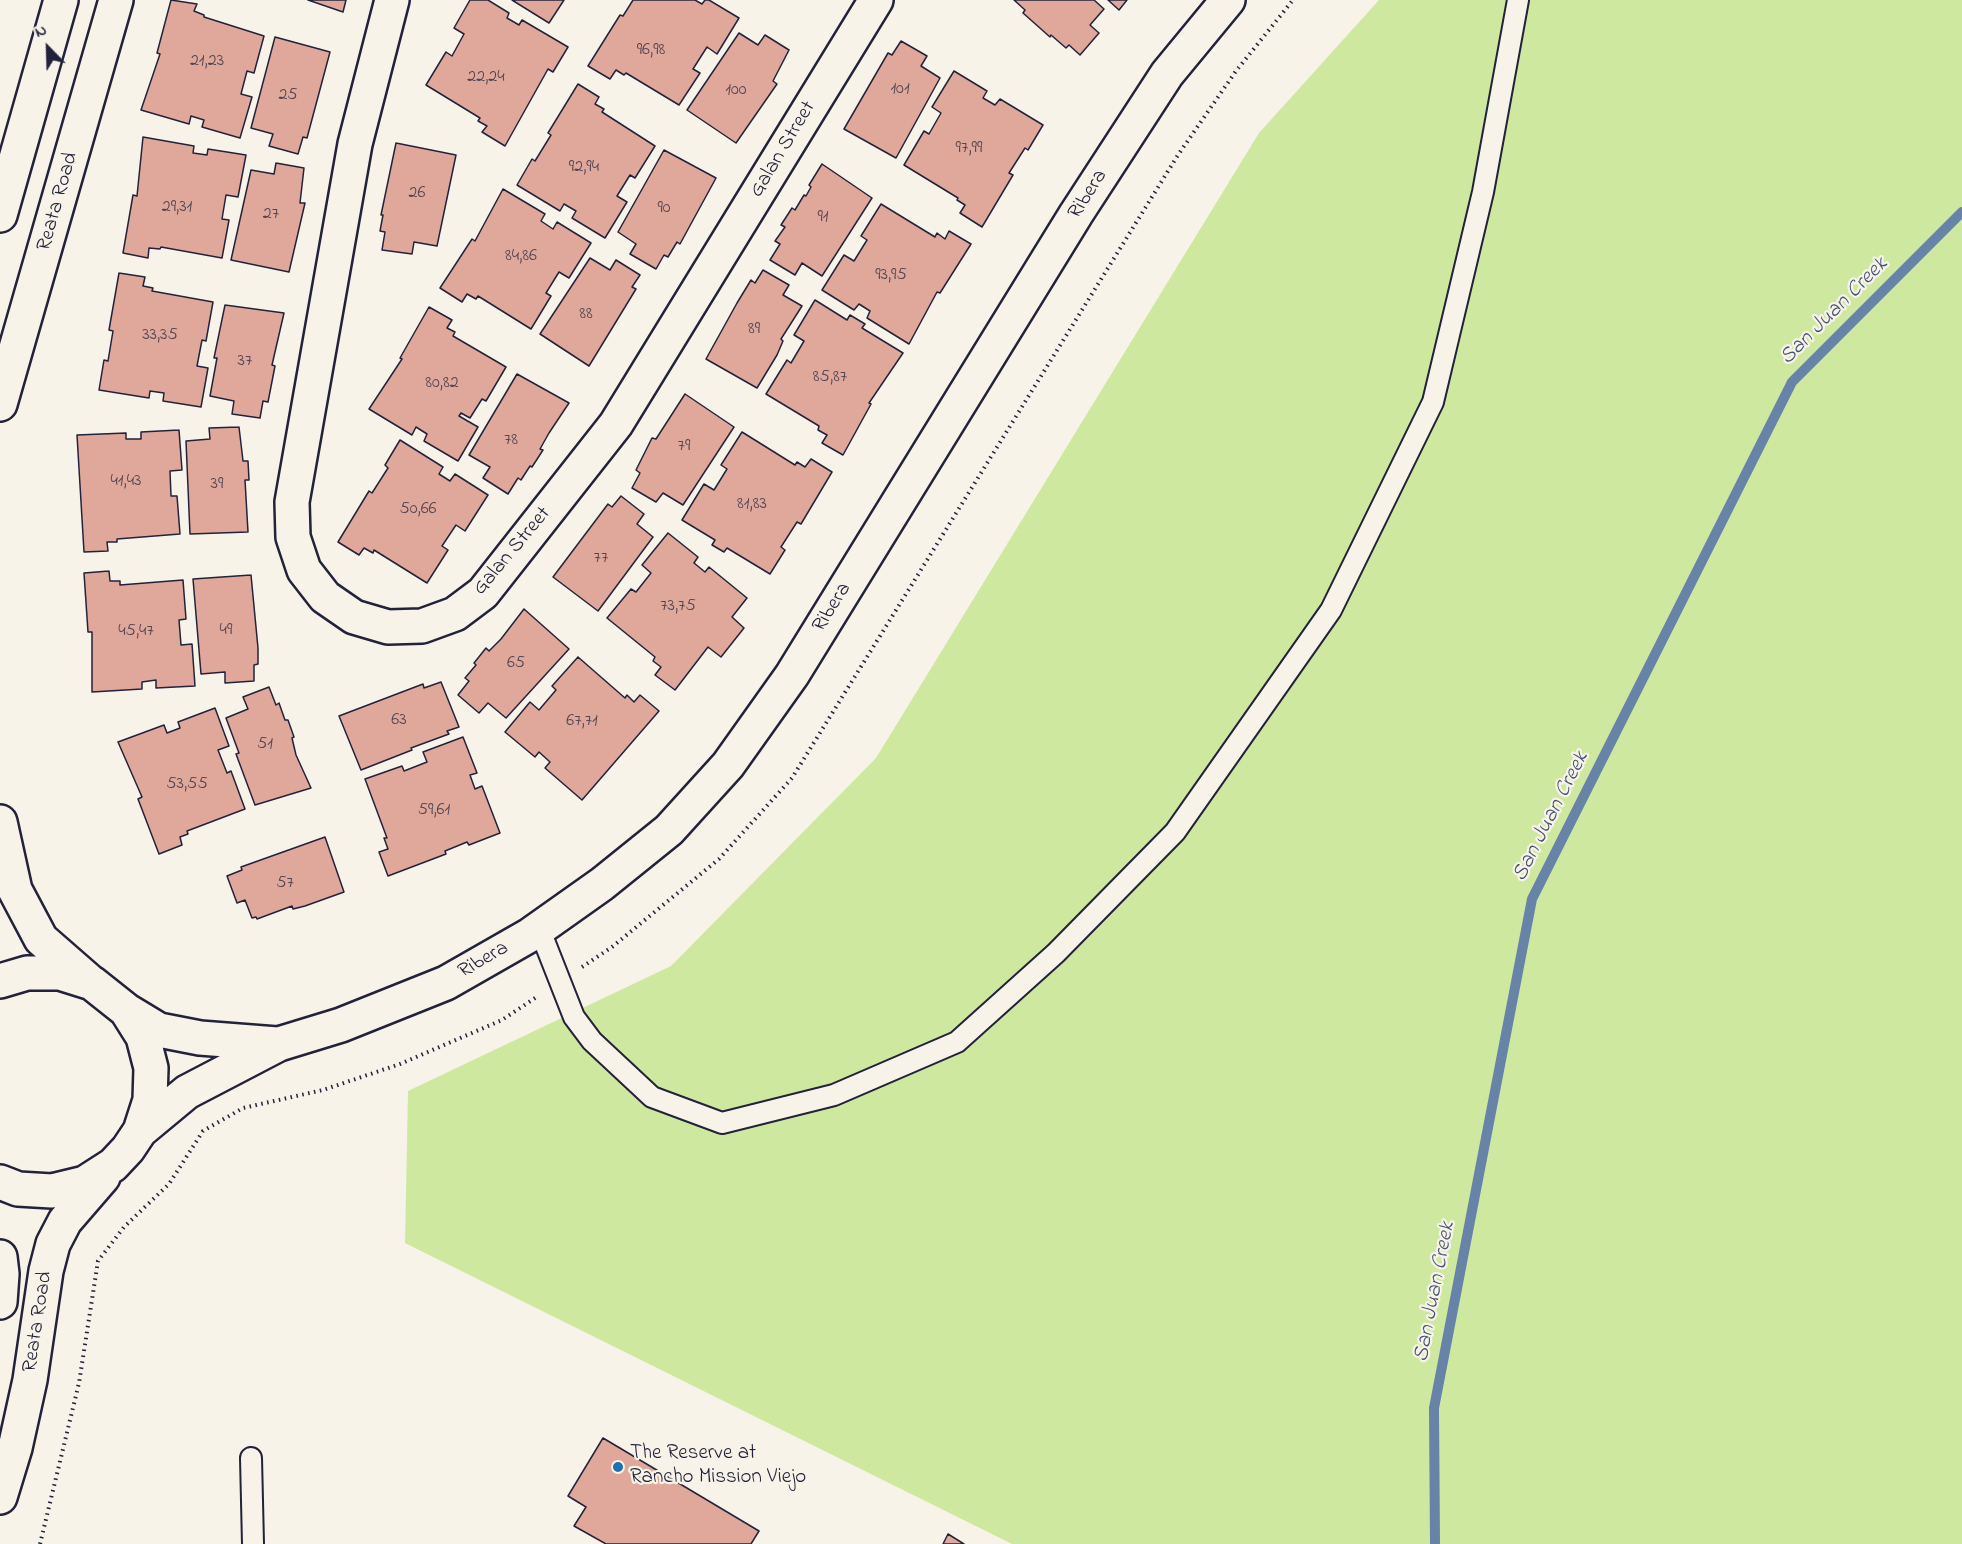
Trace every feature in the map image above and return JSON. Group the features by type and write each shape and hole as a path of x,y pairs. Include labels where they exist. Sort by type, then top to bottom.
{"street":[{"path":"0,215 62,0"},
{"name":"Reata Road","path":"0,404 116,0"},
{"name":"Galan Street","path":"392,0 355,144 292,502 292,537 304,570 325,597 354,617 388,627 422,626 455,614 483,593 616,424 876,0"},
{"name":"Ribera","path":"140,1131 187,1092 279,1044 341,1025 446,983 539,928 602,884 669,830 728,765 792,675 1102,174 1167,74 1228,0"},
{"path":"0,822 15,890 41,939 92,983"},
{"name":"Ribera","path":"0,981 27,973 60,973 92,983 126,1010 159,1030 200,1038 279,1044"},
{"name":"Ribera","path":"0,1182 18,1189 52,1191 85,1183 113,1165 128,1149 140,1131 150,1100 152,1068 143,1037 126,1010"},
{"name":"Reata Road","path":"0,1497 30,1380 46,1271 53,1244 65,1221 113,1165"},
{"name":"Reata Road","path":"0,1257 2,1274 0,1302"}],"lane":[{"path":"539,928 574,1017 592,1041 652,1097 722,1123 834,1095 957,1042 1056,953 1175,832 1331,610 1433,402 1484,192 1518,0"},
{"path":"251,1458 253,1544"}],"green space":[{"path":"1379,0 1962,0 1962,1544 1012,1544 405,1243 408,1091 671,966 876,758 1259,133"}],"building":[{"path":"171,0 197,4 194,11 204,17 264,36 254,73 247,71 241,94 252,97 240,138 202,127 204,120 191,116 189,124 141,110 160,54 157,53"},
{"path":"308,0 346,0 343,12"},
{"path":"470,0 488,0 509,13 507,18 519,25 522,20 568,47 553,72 548,69 505,146 482,132 487,126 478,121 480,118 426,85 446,52 452,56 464,34 454,28"},
{"path":"512,0 564,0 549,23"},
{"path":"633,0 695,0 702,4 705,0 709,0 739,18 717,54 707,47 693,69 700,73 679,105 626,73 624,75 616,70 610,79 588,66 620,15 623,16"},
{"path":"1014,0 1094,0 1104,9 1090,25 1099,33 1080,55 1069,45 1066,48 1051,35 1050,37 1023,13 1025,10"},
{"path":"1108,0 1127,0 1119,10"},
{"path":"739,33 758,45 765,35 789,50 773,81 777,84 736,143 687,110"},
{"path":"275,37 330,52 307,138 303,137 298,154 269,146 273,134 251,128"},
{"path":"901,41 927,56 921,66 940,78 896,158 844,129 888,53 892,55"},
{"path":"954,71 987,91 983,98 995,105 1000,99 1043,125 1028,150 1025,148 1009,173 1013,175 982,227 960,213 965,205 957,200 958,198 904,165 924,131 929,134 941,113 932,107"},
{"path":"578,84 599,97 595,104 604,109 602,112 655,146 635,178 630,175 617,196 627,202 605,238 572,218 576,211 564,204 560,211 517,185 532,159 535,161 551,135 548,133"},
{"path":"143,137 194,146 193,153 207,155 208,149 246,155 238,197 226,195 222,219 229,220 222,258 161,247 160,249 149,248 148,258 123,253 133,195 137,196"},
{"path":"396,143 456,155 437,246 414,242 412,254 382,250 385,232 380,231 383,215 381,215"},
{"path":"664,150 716,178 680,244 677,242 668,257 664,255 656,269 630,254 636,244 618,232"},
{"path":"276,163 304,168 300,203 305,203 289,272 231,260 251,170 274,174"},
{"path":"822,164 872,198 822,276 802,263 795,275 770,260 780,244 775,241 785,227 781,225 792,208 795,210 804,195 806,196 811,187 809,185"},
{"path":"503,189 545,214 541,221 553,229 557,222 591,243 569,278 559,272 546,293 551,296 531,329 478,296 476,299 467,294 462,302 440,288 472,239 475,241"},
{"path":"881,204 935,237 937,233 945,239 949,231 971,244 940,293 937,292 909,344 867,318 870,311 859,304 854,310 822,290 844,255 854,261 867,240 861,236"},
{"path":"590,258 610,270 616,260 640,275 632,287 636,289 589,366 540,334"},
{"path":"763,270 789,285 783,295 802,306 781,339 783,341 777,355 757,388 706,359 751,280 755,283"},
{"path":"119,273 145,277 143,286 153,288 152,291 213,302 206,341 202,340 197,366 208,368 201,407 163,401 164,393 150,391 149,398 99,390 104,360 108,361 113,331 109,330"},
{"path":"815,300 847,320 850,315 865,324 862,328 903,353 869,403 871,404 843,455 822,443 827,435 818,430 819,426 766,394 787,360 791,363 804,341 794,335"},
{"path":"225,305 284,313 272,365 275,366 268,402 263,401 260,418 232,414 234,401 210,396 217,358 214,358"},
{"path":"429,307 452,320 447,328 455,332 453,336 506,367 486,401 482,399 470,418 461,413 459,416 478,427 458,461 424,441 427,434 416,427 412,435 369,409 402,359 400,358"},
{"path":"517,374 569,403 549,433 540,449 543,450 532,467 530,466 521,480 518,478 508,494 483,478 490,467 469,455"},
{"path":"685,394 734,427 683,505 663,493 656,502 632,488 640,473 636,470 652,438 656,439"},
{"path":"239,427 243,461 248,461 249,480 245,480 248,532 190,534 186,441 210,439 209,428"},
{"path":"179,430 182,470 170,471 171,496 177,496 180,534 117,539 117,542 107,542 108,551 84,552 77,435 126,433 126,439 141,439 141,432"},
{"path":"742,432 795,465 797,462 805,467 811,459 832,472 801,524 797,522 781,547 785,550 770,574 727,548 724,552 712,545 715,540 682,520 704,484 714,490 727,469 721,465"},
{"path":"400,440 443,467 439,474 450,481 455,474 488,495 465,531 456,525 442,546 448,550 427,583 374,550 373,553 364,548 359,555 338,542 369,491 372,493 388,468 385,465"},
{"path":"621,496 644,514 637,524 653,537 598,611 553,577 608,504 612,507"},
{"path":"668,533 698,557 694,563 705,572 709,567 747,598 732,617 744,628 721,657 708,647 675,690 655,675 661,667 653,661 655,657 607,618 631,589 636,592 651,573 642,565"},
{"path":"109,571 110,581 120,581 120,585 183,580 186,619 179,620 181,645 192,644 195,686 156,688 156,680 142,682 142,689 92,692 92,632 88,632 84,573"},
{"path":"251,575 258,648 258,664 254,665 254,681 225,683 225,672 201,674 193,579"},
{"path":"524,609 569,649 506,718 488,703 479,713 458,695 469,681 465,678 486,648 489,651 501,639"},
{"path":"578,657 625,698 627,695 634,702 640,695 659,711 582,800 545,768 550,762 539,752 535,757 505,732 530,702 539,710 556,690 552,686"},
{"path":"441,682 459,727 447,731 449,734 361,770 339,716 423,684 424,688"},
{"path":"269,687 276,705 279,703 285,720 288,720 294,737 292,738 296,755 311,788 255,805 236,754 239,753 226,718 248,709 243,697"},
{"path":"215,708 229,746 218,750 227,773 231,771 245,809 187,831 188,834 180,837 182,845 159,854 138,799 142,797 118,742 164,725 167,733 180,728 178,722"},
{"path":"463,737 477,773 470,775 475,789 482,786 500,833 469,845 467,842 445,851 446,854 388,876 379,852 388,849 384,838 387,838 365,779 402,766 404,771 427,762 423,752"},
{"path":"325,837 344,892 305,906 293,909 292,906 257,919 252,918 245,900 237,903 227,876 242,870 241,867"},
{"name":"The Reserve at Rancho Mission Viejo","path":"603,1438 759,1531 751,1544 606,1544 574,1526 586,1507 568,1496"},
{"path":"948,1534 964,1544 943,1544"}],"waterway":[{"name":"San Juan Creek","path":"1435,1544 1434,1408 1532,899 1792,382 1962,212"}],"place":[{"name":"The Reserve at Rancho Mission Viejo","path":"618,1467"}]}
